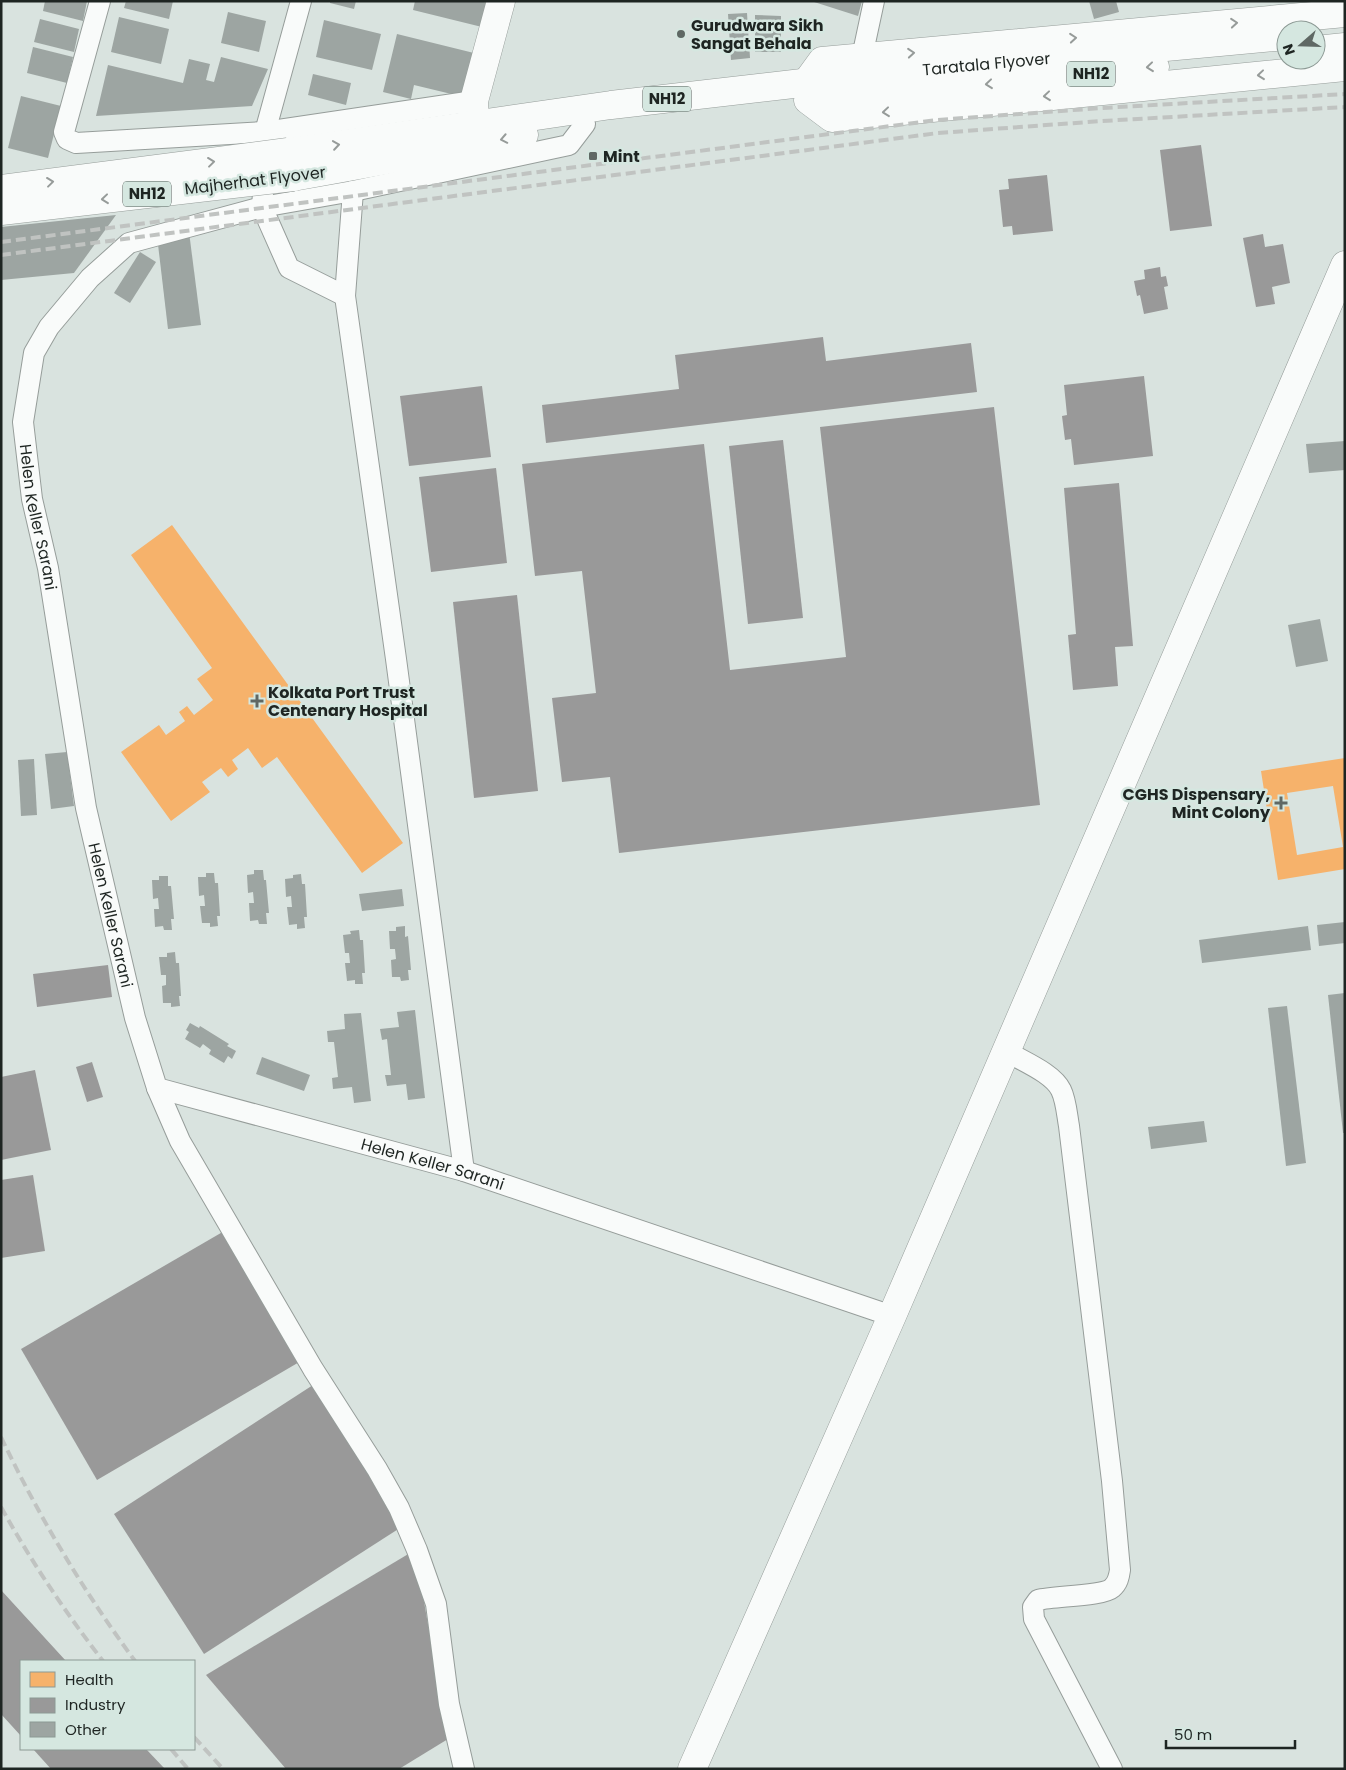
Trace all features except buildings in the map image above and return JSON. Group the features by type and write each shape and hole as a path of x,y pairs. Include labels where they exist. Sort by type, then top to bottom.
{"main road":[{"path":"475,123 501,1"},
{"path":"1345,12 822,61 807,92 832,118 1345,67"},
{"path":"1326,32 1345,31"},
{"name":"Taratala Flyover","path":"807,92 1276,37"},
{"path":"1326,49 1345,47"},
{"name":"Taratala Flyover","path":"900,82 1276,54"},
{"name":"NH12","path":"475,123 596,106 807,92"},
{"name":"NH12","path":"475,123 585,124 807,92"},
{"name":"Majherhat Flyover","path":"1,211 290,164 475,123"},
{"name":"Majherhat Flyover","path":"1,189 290,164"},
{"path":"692,1769 892,1316 1345,265"}],"street":[{"path":"100,1 64,132 67,138 76,143 265,132 475,123"},
{"path":"301,1 265,132 262,207 288,268 345,296"},
{"path":"862,57 874,1"},
{"name":"Helen Keller Sarani","path":"585,124 569,145 353,191 262,207 129,243 96,272 49,327 34,353 23,422 32,499 48,568 86,808 135,1018 157,1088 464,1171 892,1316"},
{"path":"353,191 345,296 396,659 464,1171"},
{"path":"1006,1051 1042,1072 1056,1082 1062,1091 1069,1126 1112,1481 1120,1570 1118,1581 1111,1589 1098,1593 1048,1597 1038,1600 1033,1608 1034,1619 1112,1769"},
{"path":"157,1088 180,1141 313,1369 377,1469 399,1508 417,1550 436,1604 448,1704 464,1769"}],"railway":[{"path":"1,242 937,120 1345,94"},
{"path":"1,255 938,133 1102,121 1345,107"},
{"path":"1,1437 46,1524 98,1608 134,1660"},
{"path":"1,1507 49,1586 102,1660"},
{"path":"195,1738 223,1769"},
{"path":"172,1750 188,1769"}],"place":[{"name":"Gurudwara Sikh Sangat Behala","path":"681,34"},
{"name":"Mint","path":"593,156"},
{"name":"Kolkata Port Trust Centenary Hospital","path":"257,701"},
{"name":"CGHS Dispensary, Mint Colony","path":"1281,803"}]}
